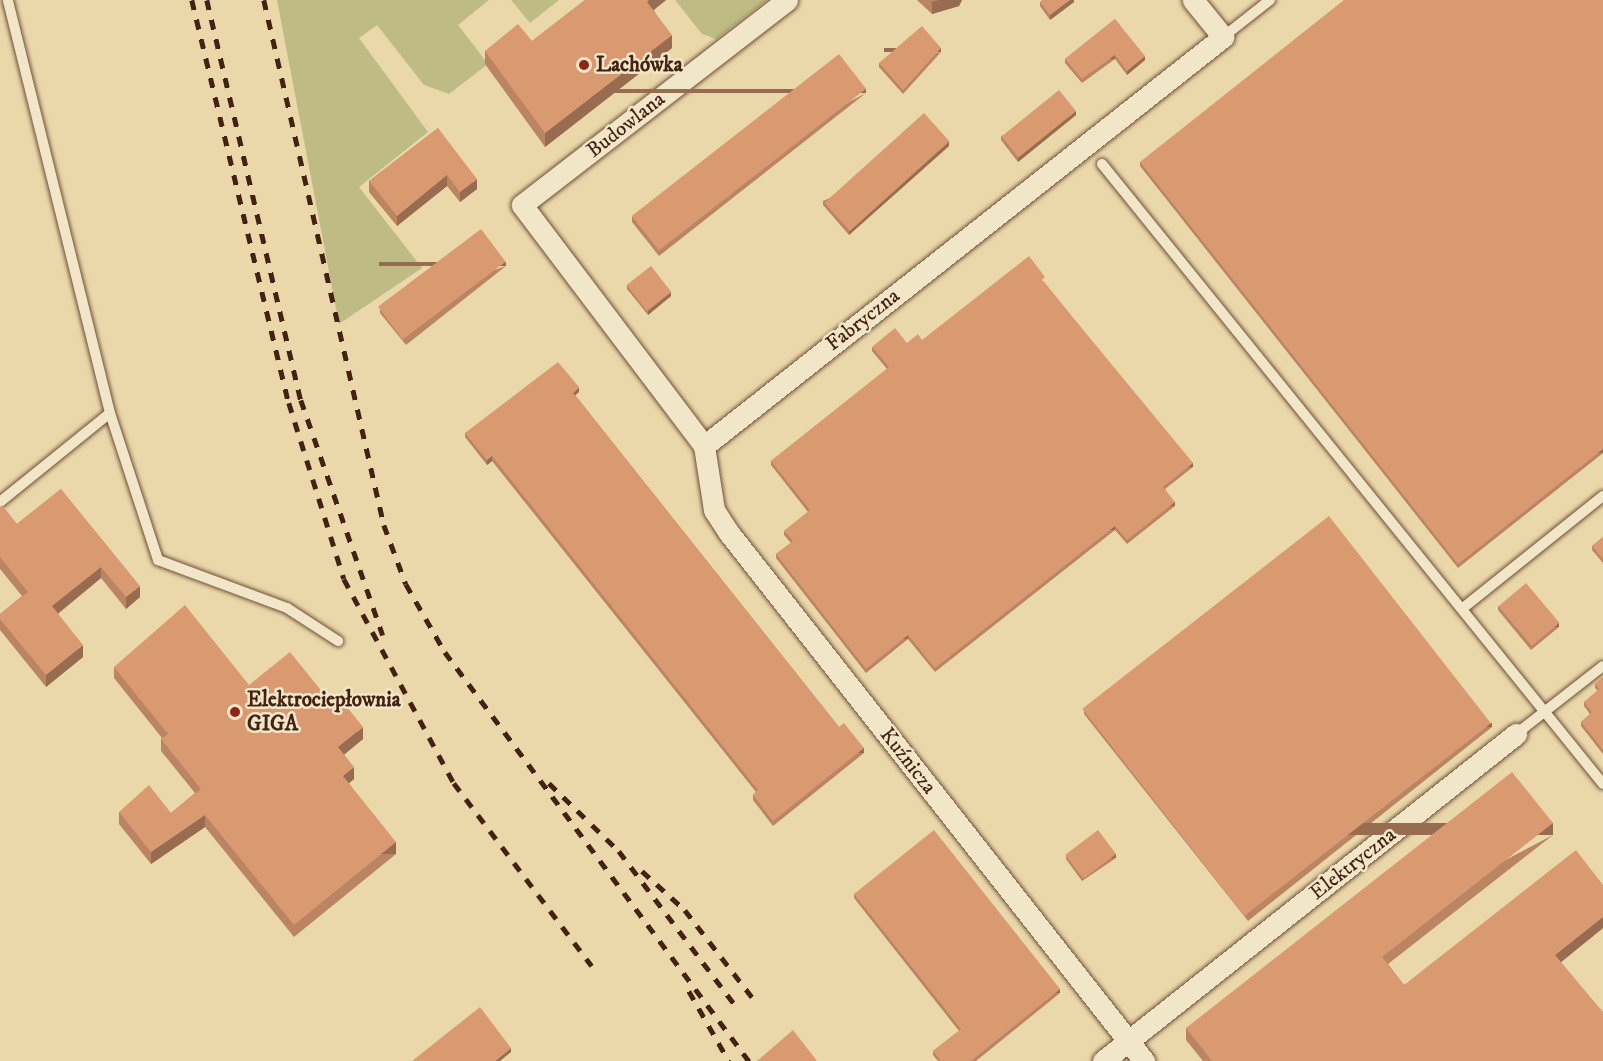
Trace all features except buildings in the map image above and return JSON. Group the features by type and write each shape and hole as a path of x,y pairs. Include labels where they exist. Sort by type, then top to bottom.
{"street":[{"name":"Budowlana","path":"704,446 522,205 787,0"},
{"path":"1193,0 1222,37"},
{"name":"Fabryczna","path":"704,446 1222,37"},
{"name":"Kuźnicza","path":"704,446 714,510 729,533 1144,1061"},
{"name":"Elektryczna","path":"1103,1061 1516,734"}],"lane":[{"path":"9,0 111,413 158,560 287,608 338,641"},
{"path":"1222,37 1270,0"},
{"path":"1102,164 1603,784"},
{"path":"0,502 111,413"},
{"path":"1463,608 1603,496"},
{"name":"Elektryczna","path":"1516,734 1603,666"}],"shaded area":[{"path":"277,0 489,0 458,25 488,64 449,94 424,85 377,25 359,38 428,132 359,187 422,268 339,324"},
{"path":"511,0 559,0 530,23"},
{"path":"675,0 767,0 716,39 702,34"}],"railway":[{"path":"192,0 289,403 344,579 454,783 592,966"},
{"path":"207,0 301,400 383,635"},
{"path":"264,0 384,525 406,584 445,652 749,1061"},
{"path":"549,783 619,851 735,1005"},
{"path":"642,871 685,910 752,997"},
{"path":"689,991 729,1061"}],"place":[{"name":"Lachówka","path":"584,65"},
{"name":"Elektrociepłownia GIGA","path":"235,712"}]}
